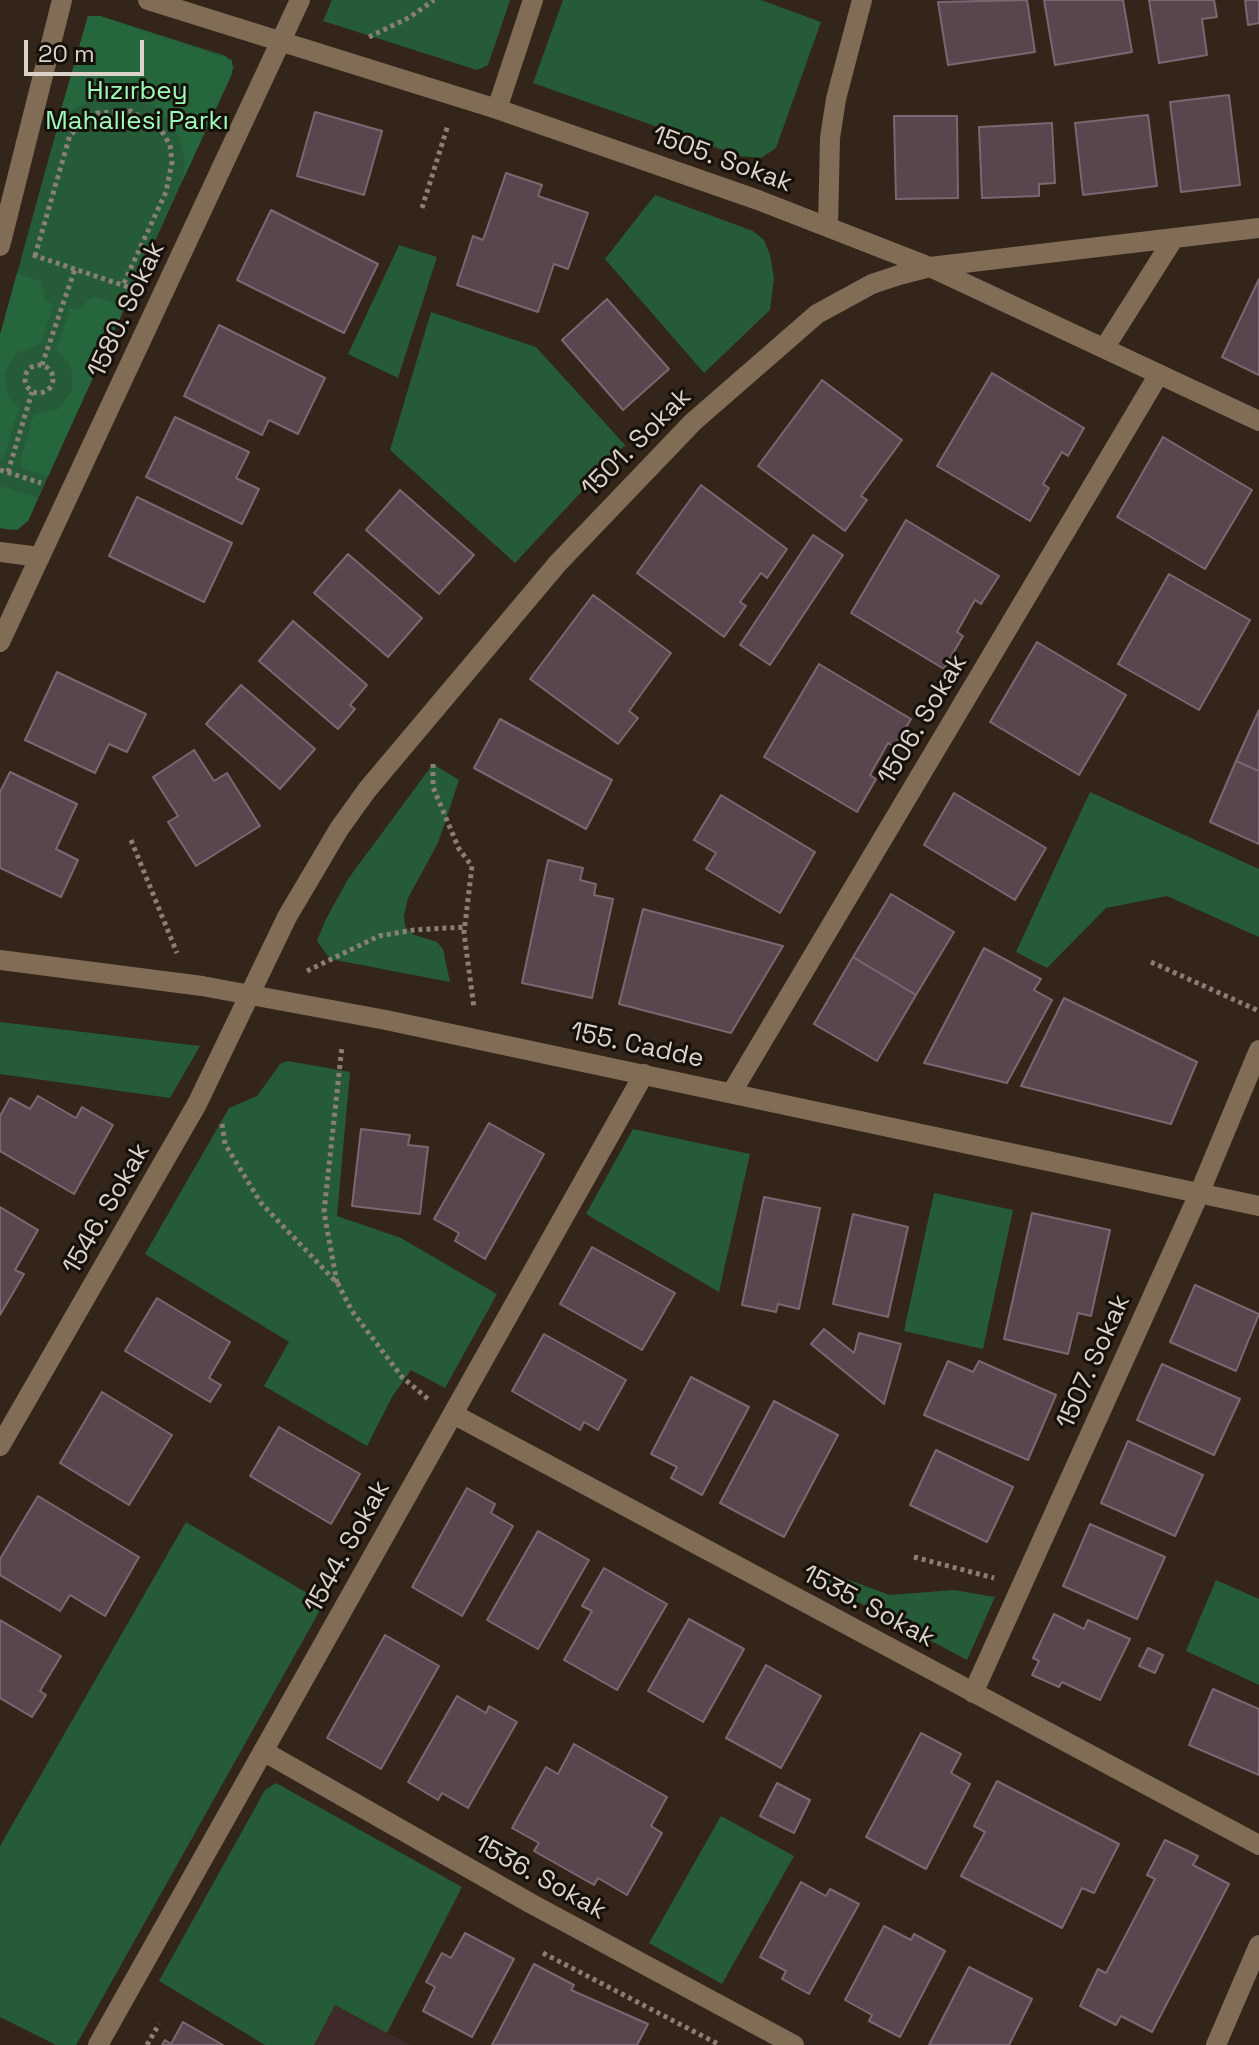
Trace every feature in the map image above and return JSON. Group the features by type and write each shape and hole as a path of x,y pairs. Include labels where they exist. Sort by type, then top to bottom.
{"street":[{"path":"0,245 62,0"},
{"name":"1505. Sokak","path":"148,0 497,109 828,227 930,267 1259,421"},
{"name":"1580. Sokak","path":"0,642 300,0"},
{"path":"497,109 533,0"},
{"path":"828,227 830,138 847,50 862,0"},
{"name":"1501. Sokak","path":"251,995 313,869 367,790 502,627 623,491 713,404 817,314 872,284 930,267 1259,228"},
{"path":"1105,347 1174,238"},
{"name":"1506. Sokak","path":"732,1092 1159,374"},
{"path":"0,552 40,557"},
{"name":"155. Cadde","path":"0,960 181,983 477,1039 1259,1206"},
{"name":"1546. Sokak","path":"0,1446 167,1158 251,995"},
{"name":"1507. Sokak","path":"973,1693 1199,1194 1259,1050"},
{"name":"1544. Sokak","path":"98,2045 644,1074"},
{"name":"1535. Sokak","path":"453,1414 1259,1845"},
{"name":"1536. Sokak","path":"263,1751 543,1910 794,2045"},
{"path":"1216,2045 1259,1945"}],"path":[{"path":"328,55 410,17 434,0"},
{"path":"422,208 456,96"},
{"path":"35,256 70,135 81,122 97,113 131,111 161,130 170,145 172,162 166,192 123,285"},
{"path":"0,245 161,298"},
{"path":"42,365 75,269"},
{"path":"42,365 50,369 54,382 44,393 32,392 26,383 26,374 32,366 42,365"},
{"path":"8,472 32,392"},
{"path":"0,470 70,491"},
{"path":"433,764 433,787 459,849 472,866 465,927 477,1039"},
{"path":"131,840 176,948 181,983"},
{"path":"307,971 379,936 465,927"},
{"path":"1151,962 1259,1011"},
{"path":"338,1284 324,1212 342,1046"},
{"path":"223,1119 221,1131 225,1144 261,1203 338,1284 352,1311 410,1386"},
{"path":"914,1557 1021,1587"},
{"path":"543,1953 720,2045"},
{"path":"147,2045 159,2024"}],"shaded area":[{"path":"335,2005 411,2045 314,2045"}],"green space":[{"path":"332,0 510,0 488,65 477,70 323,21"},
{"path":"563,0 761,0 821,22 776,148 761,158 740,156 533,83"},
{"name":"Hızırbey Mahallesi Parkı","path":"88,16 100,16 226,56 234,67 28,521 10,530 0,528 0,335"},
{"path":"88,16 100,16 232,60 232,74 182,182 185,161 180,140 170,121 153,106 134,98 115,95 92,100 73,110 56,127"},
{"path":"655,195 753,231 764,240 770,255 774,278 770,310 704,373 605,259"},
{"path":"399,245 437,257 398,378 348,354"},
{"path":"17,273 39,281 45,293 44,301 54,304 40,345 16,353 4,373 8,396 19,408 4,457 0,459 0,335"},
{"path":"95,297 125,307 48,476 22,468 20,462 34,414 58,409 72,391 72,370 56,350 70,308 80,311 87,301"},
{"path":"431,312 536,347 625,445 515,563 390,450"},
{"path":"0,486 38,498 28,521 17,530 0,528"},
{"path":"433,764 459,780 438,843 408,898 404,915 405,926 412,934 437,942 443,949 450,982 330,959 317,941 325,921 348,879"},
{"path":"1090,792 1259,869 1259,937 1167,896 1106,908 1047,968 1016,952"},
{"path":"0,1022 200,1046 170,1098 0,1074"},
{"path":"288,1061 350,1072 337,1216 401,1238 497,1294 445,1388 411,1370 392,1397 367,1446 264,1386 289,1342 145,1254 229,1108 257,1096 280,1064"},
{"path":"633,1129 750,1154 719,1292 586,1214"},
{"path":"934,1193 1013,1210 983,1349 904,1331"},
{"path":"186,1522 324,1603 76,2045 56,2045 0,2017 0,1846"},
{"path":"813,1567 890,1595 954,1590 995,1597 967,1660 809,1576"},
{"path":"1216,1580 1259,1599 1259,1685 1186,1651"},
{"path":"276,1783 462,1887 387,2033 335,2005 314,2045 265,2045 159,1981 265,1790"},
{"path":"721,1816 794,1856 722,1984 649,1943"}],"building":[{"path":"1027,0 1035,52 948,65 938,2"},
{"path":"1044,0 1123,0 1132,52 1055,65"},
{"path":"1149,0 1214,0 1217,17 1202,19 1207,55 1159,63"},
{"path":"1245,0 1259,0 1259,23 1248,25"},
{"path":"1229,95 1240,185 1181,192 1170,102"},
{"path":"315,112 382,131 364,195 297,176"},
{"path":"1148,115 1157,186 1083,195 1075,123"},
{"path":"894,116 957,116 958,198 896,199"},
{"path":"1052,123 1055,183 1039,184 1039,196 982,198 979,127"},
{"path":"506,173 542,185 538,196 588,213 568,269 554,264 538,312 457,285 473,236 483,240"},
{"path":"271,210 378,264 344,333 237,280"},
{"path":"1259,279 1259,375 1222,357"},
{"path":"607,299 669,369 623,410 562,340"},
{"path":"219,325 325,378 298,434 269,420 262,435 184,396"},
{"path":"992,373 1084,428 1068,456 1062,452 1043,484 1049,488 1030,521 937,466"},
{"path":"822,380 902,440 861,496 867,500 845,531 758,466"},
{"path":"175,417 249,452 236,478 259,489 242,524 146,477"},
{"path":"1163,437 1252,490 1205,569 1117,517"},
{"path":"701,485 787,549 767,578 761,573 740,602 746,606 724,637 637,573"},
{"path":"400,490 474,555 439,594 366,530"},
{"path":"137,497 232,543 204,602 109,556"},
{"path":"906,520 999,576 981,604 975,600 957,632 963,636 944,669 851,613"},
{"path":"813,535 843,555 770,665 740,645"},
{"path":"348,554 422,618 388,657 314,593"},
{"path":"1169,574 1250,620 1199,710 1118,664"},
{"path":"593,595 671,653 629,711 638,718 618,744 530,679"},
{"path":"293,621 367,685 350,705 355,709 338,729 259,661"},
{"path":"1037,642 1126,695 1079,775 990,722"},
{"path":"819,664 911,719 894,747 888,743 870,775 876,779 857,812 764,757"},
{"path":"57,672 146,714 127,752 109,744 95,773 25,740"},
{"path":"241,685 315,749 280,789 206,724"},
{"path":"1259,710 1259,771 1236,761"},
{"path":"500,719 612,780 586,829 474,768"},
{"path":"194,750 214,781 227,773 260,826 196,866 168,822 178,816 153,777"},
{"path":"1236,761 1259,771 1259,844 1210,822"},
{"path":"10,772 77,804 56,849 78,860 61,897 0,868 0,792"},
{"path":"954,793 1046,848 1015,900 924,845"},
{"path":"721,795 815,852 780,913 706,869 716,853 694,840"},
{"path":"548,860 583,868 580,880 596,884 594,895 613,899 592,998 522,983"},
{"path":"891,894 954,932 916,995 853,957"},
{"path":"643,909 783,946 731,1033 619,1004"},
{"path":"984,948 1041,979 1034,990 1052,1000 1007,1083 924,1063"},
{"path":"853,957 916,995 877,1061 814,1024"},
{"path":"1064,998 1197,1062 1171,1124 1021,1086"},
{"path":"38,1096 76,1118 82,1107 113,1125 74,1194 0,1151 0,1116 10,1098 30,1109"},
{"path":"489,1123 544,1154 485,1259 455,1241 459,1233 434,1219"},
{"path":"361,1129 410,1135 408,1145 428,1147 420,1214 352,1206"},
{"path":"764,1197 820,1208 799,1309 778,1304 776,1312 742,1305"},
{"path":"0,1207 38,1230 15,1270 24,1274 0,1315"},
{"path":"1032,1213 1110,1230 1091,1316 1078,1313 1068,1354 1004,1339"},
{"path":"853,1214 908,1227 888,1317 833,1304"},
{"path":"592,1247 675,1293 642,1350 560,1304"},
{"path":"1195,1285 1259,1314 1236,1371 1170,1342"},
{"path":"157,1298 230,1342 209,1378 221,1385 210,1402 125,1351"},
{"path":"824,1329 854,1353 859,1333 901,1344 884,1404 811,1344"},
{"path":"544,1334 626,1380 598,1430 584,1422 580,1430 512,1391"},
{"path":"948,1361 973,1372 979,1361 1056,1395 1028,1460 924,1415"},
{"path":"1162,1364 1240,1399 1214,1455 1137,1420"},
{"path":"691,1377 749,1407 702,1495 671,1478 677,1467 651,1454"},
{"path":"102,1392 172,1435 129,1505 60,1463"},
{"path":"774,1401 838,1435 784,1537 720,1503"},
{"path":"279,1427 360,1474 331,1524 250,1476"},
{"path":"1128,1441 1203,1475 1175,1536 1101,1503"},
{"path":"936,1450 1013,1487 987,1542 910,1505"},
{"path":"467,1488 495,1504 491,1513 513,1526 462,1616 412,1587"},
{"path":"38,1496 139,1557 105,1616 70,1595 60,1611 0,1575 0,1559"},
{"path":"1090,1524 1165,1557 1137,1619 1063,1586"},
{"path":"538,1531 589,1560 538,1649 487,1620"},
{"path":"604,1568 667,1604 617,1690 564,1660 592,1611 582,1606"},
{"path":"1054,1614 1084,1629 1088,1620 1130,1639 1100,1700 1062,1682 1059,1687 1032,1675 1039,1661 1033,1658"},
{"path":"689,1619 744,1649 703,1722 648,1691"},
{"path":"0,1620 61,1656 40,1691 46,1695 32,1717 0,1698"},
{"path":"385,1635 439,1666 381,1769 327,1738"},
{"path":"1148,1648 1163,1655 1155,1673 1139,1666"},
{"path":"766,1665 821,1696 781,1768 726,1738"},
{"path":"1213,1689 1259,1709 1259,1775 1189,1745"},
{"path":"457,1696 486,1713 489,1706 517,1722 468,1808 442,1793 438,1800 408,1782"},
{"path":"921,1733 961,1754 951,1773 970,1784 926,1869 866,1837"},
{"path":"574,1744 667,1797 651,1826 662,1833 627,1895 598,1878 594,1885 534,1851 539,1843 512,1828 546,1767 558,1774"},
{"path":"997,1781 1119,1844 1094,1893 1082,1888 1062,1928 961,1876 985,1832 974,1826"},
{"path":"777,1783 810,1800 794,1833 760,1816"},
{"path":"1165,1840 1198,1856 1193,1865 1229,1884 1152,2032 1121,2016 1116,2025 1080,2006 1098,1969 1106,1973 1155,1879 1147,1875"},
{"path":"801,1882 826,1896 830,1889 859,1904 809,1994 782,1979 786,1971 760,1957"},
{"path":"884,1926 911,1940 914,1934 945,1951 900,2037 869,2021 872,2015 845,2000"},
{"path":"465,1933 514,1959 472,2037 423,2011 435,1987 426,1982 442,1953 451,1958"},
{"path":"534,1964 574,1985 571,1990 648,2024 637,2045 492,2045"},
{"path":"969,1967 1032,1999 1009,2045 929,2045"},
{"path":"183,2022 223,2045 162,2045 165,2040 171,2044"}]}
